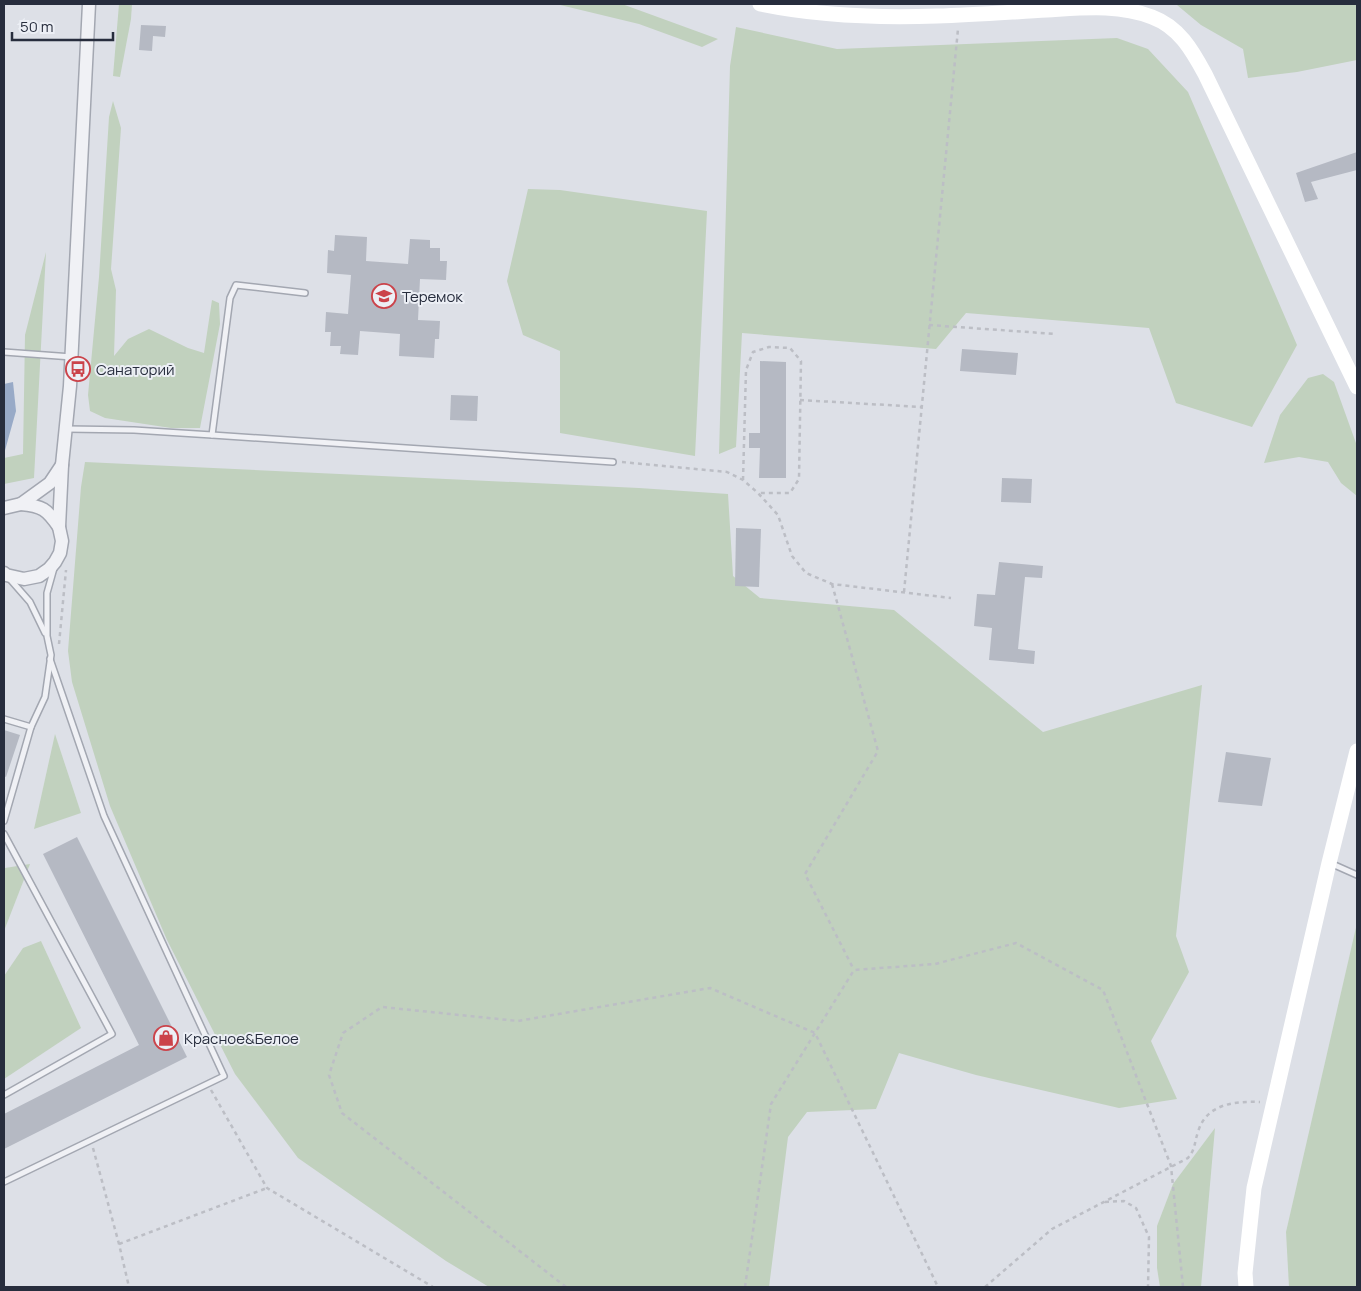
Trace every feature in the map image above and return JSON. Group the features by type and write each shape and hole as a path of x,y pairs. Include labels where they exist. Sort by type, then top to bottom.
{"main road":[{"path":"760,4 842,15 894,16 959,15 1106,7 1140,13 1174,29 1194,53 1205,74 1357,386"},
{"path":"1246,1287 1245,1273 1254,1188 1329,863 1357,751"}],"street":[{"path":"5,574 24,579 39,576 55,562 60,554 62,541 59,527 62,466 72,357 89,4"},
{"path":"21,504 50,483 62,466"},
{"path":"5,508 21,504 37,506 50,515 59,527"}],"lane":[{"path":"212,435 230,298 236,285 305,293"},
{"path":"4,352 72,357"},
{"path":"66,429 134,430 613,462"},
{"path":"4,821 31,727 45,697 51,655 47,636 47,593 55,562"},
{"path":"5,574 30,602 47,636"},
{"path":"4,1182 224,1076 104,816 50,660"},
{"path":"4,719 31,727"},
{"path":"4,834 112,1034 4,1095"},
{"path":"1329,863 1357,875"}],"path":[{"path":"904,592 959,15"},
{"path":"929,325 1056,334"},
{"path":"743,480 746,370 753,352 770,347 790,348 801,361 799,479 790,493 758,493"},
{"path":"800,400 922,407"},
{"path":"613,462 727,472 743,480 758,493 778,516 792,556 806,572 832,584 951,598"},
{"path":"832,584 878,750 805,874 854,970"},
{"path":"854,970 935,964 1016,943 1103,990 1171,1166 1183,1287"},
{"path":"745,1287 772,1104 854,970"},
{"path":"566,1287 342,1113 329,1075 342,1032 382,1007 518,1021 710,988 815,1033 938,1287"},
{"path":"207,1084 267,1188 432,1287"},
{"path":"985,1287 1052,1229 1188,1158 1194,1150 1197,1133 1203,1120 1213,1110 1225,1105 1244,1102 1274,1103"},
{"path":"91,1140 120,1244 128,1287"},
{"path":"120,1244 267,1188"},
{"path":"1104,1202 1124,1201 1136,1208 1148,1237 1148,1287"}],"green space":[{"path":"119,4 132,4 120,77 113,76"},
{"path":"556,4 622,4 718,39 702,47 639,24"},
{"path":"1177,4 1357,4 1357,60 1297,72 1248,78 1243,49 1201,25"},
{"path":"736,27 837,49 1117,38 1148,49 1188,92 1297,345 1252,427 1176,403 1149,328 966,313 936,349 742,333 736,447 719,454 730,66"},
{"path":"113,101 121,128 111,269 116,290 114,356 128,339 149,329 188,348 204,353 212,300 219,303 220,324 200,428 171,428 105,418 90,411 88,395 99,277 109,117"},
{"path":"528,189 560,190 707,211 695,456 560,433 560,351 523,335 507,281"},
{"path":"46,252 34,478 4,484 4,458 23,454 25,335"},
{"path":"1323,374 1334,382 1357,446 1357,496 1341,483 1328,462 1299,457 1264,463 1280,415 1308,378"},
{"path":"85,462 639,488 728,494 733,576 760,598 894,610 1043,732 1202,685 1176,936 1189,972 1151,1041 1177,1099 1119,1108 976,1075 899,1053 876,1109 807,1112 788,1137 769,1287 489,1287 446,1261 298,1158 235,1074 167,940 110,806 72,682 68,651 81,487"},
{"path":"55,734 81,813 34,829"},
{"path":"30,864 4,931 5,868"},
{"path":"1357,923 1357,1287 1289,1287 1286,1232"},
{"path":"41,941 81,1028 4,1079 4,976 23,948"},
{"path":"1215,1128 1201,1287 1160,1287 1157,1268 1157,1226 1173,1184"}],"water":[{"path":"13,382 16,411 4,454 4,384"}],"building":[{"path":"141,25 166,26 165,37 153,36 152,51 139,50"},
{"path":"1357,152 1357,170 1311,182 1318,199 1305,202 1296,173"},
{"name":"Теремок","path":"335,235 367,237 366,261 408,264 410,239 430,240 430,248 440,248 440,261 447,261 446,280 420,279 418,320 440,321 439,339 435,339 434,358 399,356 400,334 360,331 358,355 340,354 341,346 330,346 331,332 325,332 326,312 348,314 351,275 327,273 328,250 334,251"},
{"path":"962,349 1018,353 1016,375 960,371"},
{"path":"760,361 786,362 786,478 759,478 760,448 749,448 749,433 760,433"},
{"path":"451,395 478,396 477,421 450,420"},
{"path":"1002,478 1032,479 1031,503 1001,502"},
{"path":"736,528 761,529 759,587 735,586"},
{"path":"999,562 1043,566 1042,578 1025,577 1018,649 1035,651 1034,664 989,660 992,628 974,626 977,594 995,595"},
{"path":"4,730 20,735 6,777 4,776"},
{"path":"1226,752 1271,758 1262,806 1218,802"},
{"path":"77,837 187,1057 4,1149 4,1114 139,1045 43,854"}],"place":[{"name":"Теремок","path":"384,296"},
{"name":"Санаторий","path":"78,369"},
{"name":"Красное&Белое","path":"166,1038"}]}
